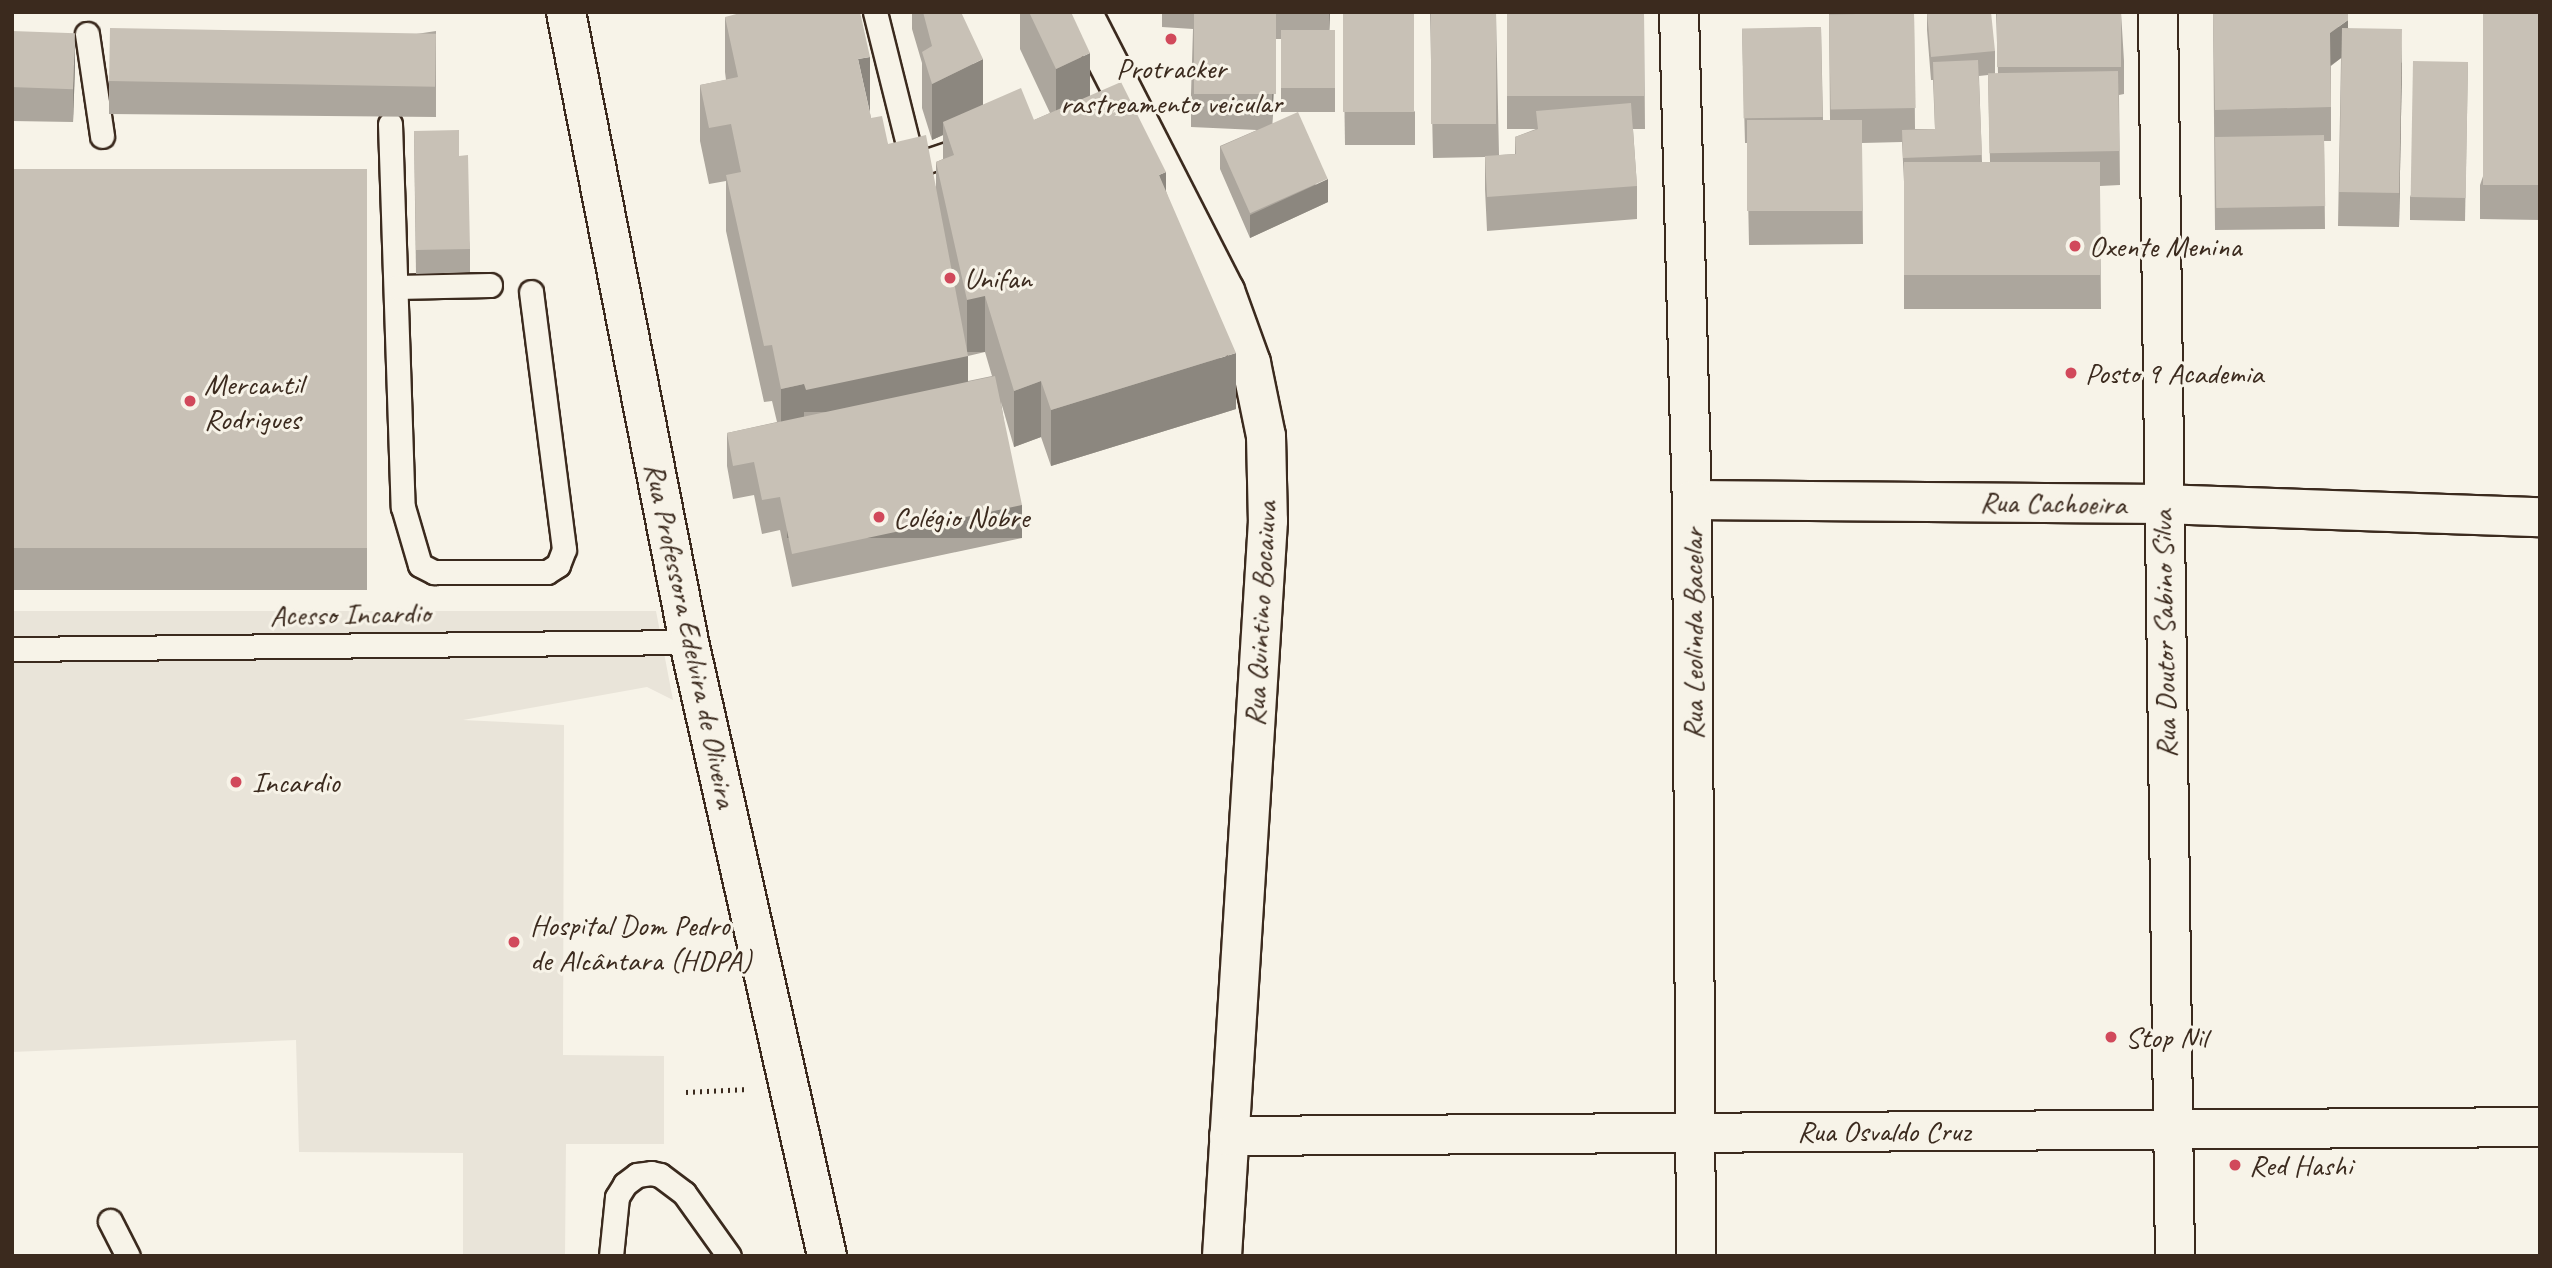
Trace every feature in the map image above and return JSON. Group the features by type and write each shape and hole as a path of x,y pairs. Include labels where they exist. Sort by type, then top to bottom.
{"street":[{"name":"Rua Professora Edelvira de Oliveira","path":"566,12 689,642 827,1256"},
{"name":"Rua Quintino Bocaiuva","path":"1082,12 1225,291 1251,363 1266,436 1268,521 1222,1256"},
{"name":"Rua Leolinda Bacelar","path":"1679,12 1692,500 1696,1256"},
{"name":"Rua Doutor Sabino Silva","path":"2158,12 2162,504 2175,1256"},
{"name":"Rua Cachoeira","path":"1692,500 2162,504 2540,517"},
{"name":"Rua Osvaldo Cruz","path":"1228,1136 1694,1131 2174,1132 2540,1127"}],"lane":[{"path":"875,12 909,148 923,162 987,139"},
{"path":"87,34 102,136"},
{"path":"390,124 403,507 420,565 434,572 547,572 558,565 564,549 531,292"},
{"path":"396,287 490,285"},
{"name":"Acesso Incardio","path":"12,649 689,642"},
{"path":"611,1256 617,1197 625,1184 637,1175 651,1172 660,1175 684,1193 729,1256"},
{"path":"110,1221 128,1256"}],"path":[{"path":"686,1092 791,1087"}],"shaded area":[{"name":"Incardio","path":"12,611 656,611 673,700 647,687 463,720 564,725 563,1055 664,1056 664,1144 566,1144 565,1256 463,1256 463,1153 299,1152 296,1040 12,1052"}],"building":[{"path":"744,12 860,12 870,57 858,59 871,118 882,116 888,144 926,135 968,356 806,390 804,384 781,389 772,345 764,346 726,175 741,172 731,124 709,128 700,85 738,77 725,17"},
{"path":"923,12 961,12 983,59 932,84 922,52 932,46"},
{"path":"1029,12 1071,12 1090,53 1056,69"},
{"path":"1194,12 1276,12 1276,94 1194,94"},
{"path":"1343,12 1414,12 1414,112 1343,112"},
{"path":"1431,12 1496,12 1496,124 1431,124"},
{"path":"1507,12 1644,12 1644,96 1507,96"},
{"path":"1927,12 1991,12 1995,51 1931,57"},
{"path":"1997,12 2121,12 2121,67 1997,67"},
{"path":"2213,12 2348,12 2348,20 2330,33 2331,107 2215,110"},
{"path":"2483,12 2540,12 2540,185 2483,185"},
{"path":"1914,13 1916,108 1831,109 1829,14"},
{"path":"1821,27 1823,117 1744,118 1742,28"},
{"path":"110,28 436,34 435,87 109,81"},
{"path":"2342,28 2402,29 2399,193 2339,192"},
{"path":"1281,30 1335,30 1335,88 1281,88"},
{"path":"12,31 75,33 73,89 12,87"},
{"path":"1978,60 1982,155 1903,158 1902,130 1935,129 1933,62"},
{"path":"2413,61 2468,62 2466,198 2411,197"},
{"path":"2118,71 2119,151 1989,153 1988,73"},
{"path":"1121,82 1166,172 1159,175 1236,353 1051,410 1041,381 1014,391 985,296 967,300 936,162 954,155 943,122 1021,88 1034,120"},
{"path":"1631,103 1637,186 1487,197 1485,156 1516,154 1515,137 1538,129 1536,111"},
{"path":"1298,112 1328,179 1250,213 1220,147"},
{"path":"1747,120 1862,120 1862,211 1747,211"},
{"path":"459,130 459,156 468,155 470,249 416,250 414,131"},
{"path":"2324,135 2325,206 2216,208 2215,137"},
{"path":"1904,162 2100,162 2100,275 1904,275"},
{"name":"Mercantil Rodrigues","path":"12,169 367,169 367,548 12,548"},
{"path":"995,376 1022,505 792,554 780,497 762,500 754,462 733,466 727,433"}],"place":[{"name":"Protracker rastreamento veicular","path":"1171,39"},
{"name":"Oxente Menina","path":"2075,246"},
{"name":"Unifan","path":"950,278"},
{"name":"Posto 9 Academia","path":"2071,373"},
{"name":"Mercantil Rodrigues","path":"190,401"},
{"name":"Colégio Nobre","path":"879,517"},
{"name":"Incardio","path":"236,782"},
{"name":"Hospital Dom Pedro de Alcântara (HDPA)","path":"514,942"},
{"name":"Stop Nil","path":"2111,1037"},
{"name":"Red Hashi","path":"2235,1165"}]}
